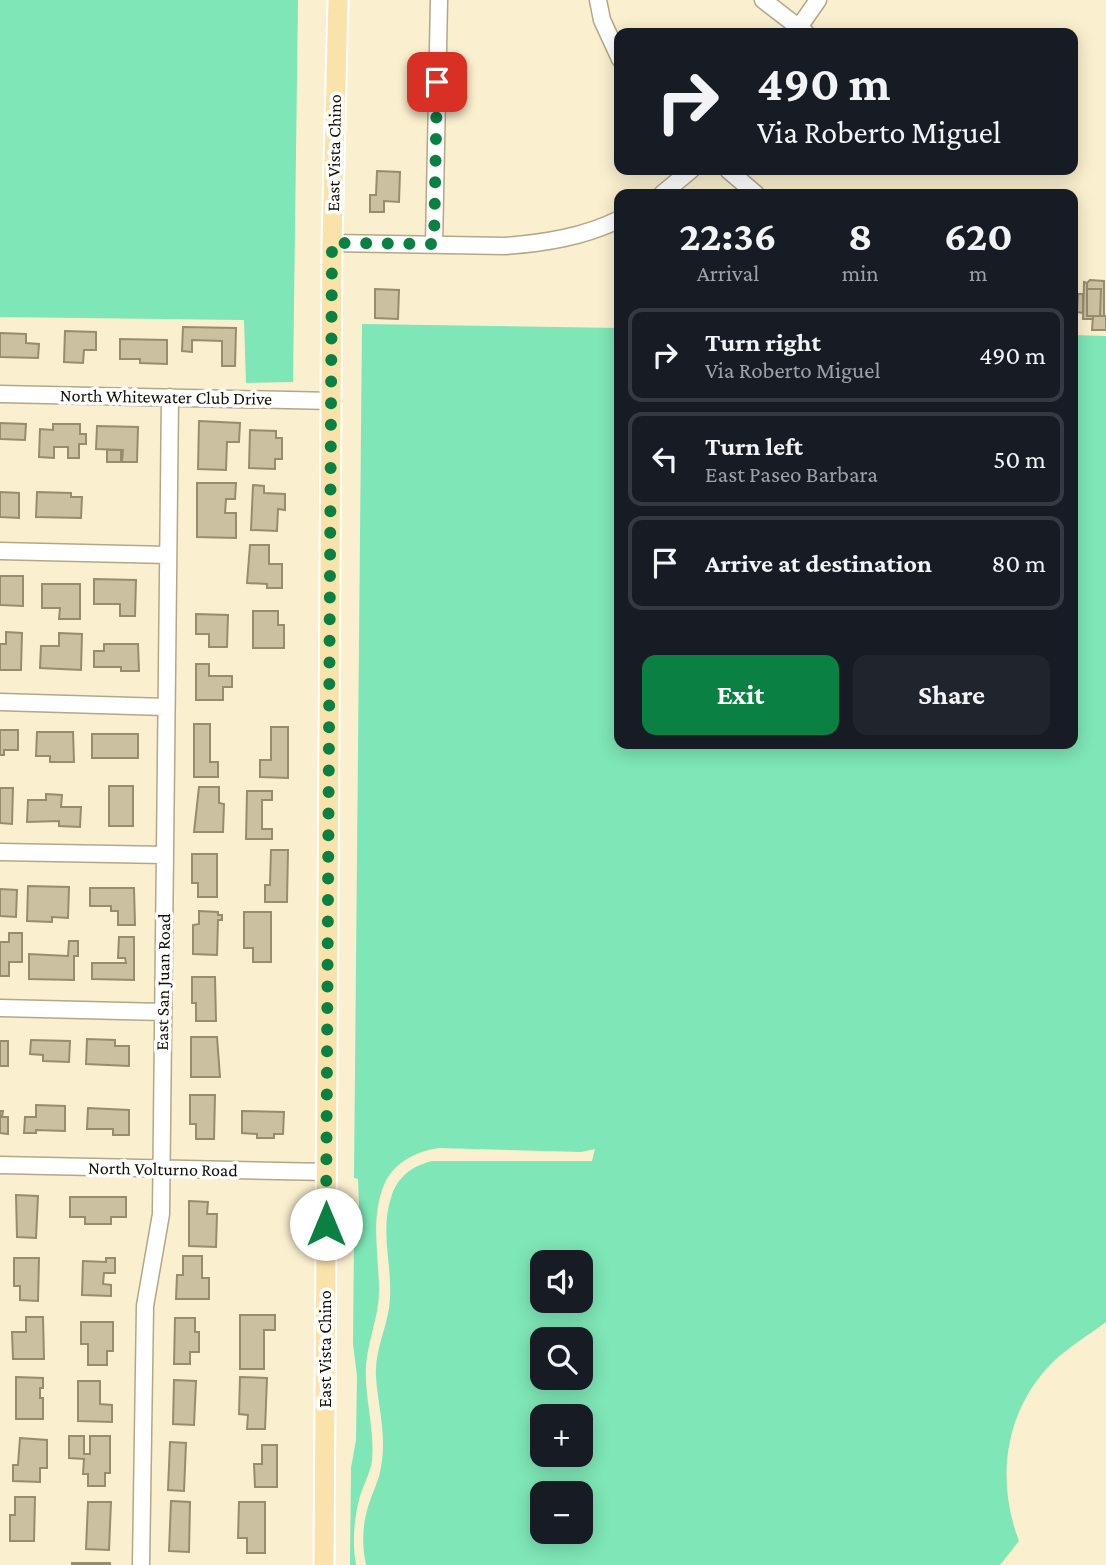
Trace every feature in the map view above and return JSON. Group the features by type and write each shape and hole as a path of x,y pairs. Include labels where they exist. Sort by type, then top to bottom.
{"main road":[{"name":"East Vista Chino","path":"324,1565 332,243 338,0"}],"street":[{"path":"434,244 439,0"},
{"path":"598,0 614,48"},
{"path":"763,0 795,28"},
{"path":"802,28 818,0"},
{"path":"668,189 685,175"},
{"path":"734,175 750,189"},
{"path":"332,243 532,244 583,233 614,221"},
{"name":"North Whitewater Club Drive","path":"0,394 332,401"},
{"name":"East San Juan Road","path":"141,1565 145,1306 160,1214 170,397"},
{"path":"0,551 168,555"},
{"path":"0,702 166,706"},
{"path":"0,852 164,855"},
{"path":"0,1008 163,1012"},
{"name":"North Volturno Road","path":"0,1165 327,1172"}],"green space":[{"path":"0,0 298,0 293,382 246,383 244,320 0,317"},
{"path":"362,324 614,328 614,749 1078,749 1078,335 1106,336 1106,1322 1054,1361 1037,1380 1024,1401 1009,1445 1007,1469 1007,1493 1019,1541 1000,1565 366,1565 363,1543 365,1521 383,1455 376,1367 389,1308 386,1223 397,1184 412,1169 432,1161 592,1161 595,1149 581,1152 439,1148 414,1155 393,1170 384,1185 377,1211 379,1300 366,1365 372,1461 356,1513 356,1565 350,1565 351,1468 356,1440 357,1376 353,1344 354,1239 359,1205 358,1179 354,1178"}],"building":[{"path":"377,171 400,172 399,202 384,201 384,212 370,212 370,195 376,195"},
{"path":"1090,280 1104,281 1104,316 1087,316 1087,283"},
{"path":"1084,282 1087,283 1087,316 1093,316 1093,319 1083,319"},
{"path":"375,289 399,290 398,319 375,318"},
{"path":"1087,289 1101,289 1100,316 1087,316"},
{"path":"1078,294 1083,294 1083,313 1078,312"},
{"path":"1093,316 1106,316 1106,330 1092,330"},
{"path":"183,327 236,328 235,366 222,366 222,341 192,340 192,352 182,351"},
{"path":"65,331 96,332 96,350 84,350 83,363 64,362"},
{"path":"0,333 26,334 26,343 39,344 38,358 0,357"},
{"path":"120,339 167,340 167,364 140,363 140,359 120,359"},
{"path":"199,421 240,423 239,442 227,442 226,470 198,469"},
{"path":"0,423 26,424 25,440 0,439"},
{"path":"53,424 80,424 80,434 86,434 86,444 79,444 79,458 68,458 68,447 54,447 54,458 39,457 40,429 53,430"},
{"path":"97,426 138,427 137,462 122,462 123,450 96,449"},
{"path":"250,430 276,431 276,438 282,438 282,459 275,459 275,469 249,468"},
{"path":"107,450 121,450 121,462 107,462"},
{"path":"197,483 236,483 235,499 226,499 225,513 236,513 236,538 197,537"},
{"path":"253,485 264,486 264,493 285,494 285,510 278,509 277,531 251,530"},
{"path":"0,492 19,493 19,518 0,517"},
{"path":"37,492 71,493 71,497 82,497 81,518 36,517"},
{"path":"250,545 269,545 269,564 282,564 282,588 267,588 267,584 247,583"},
{"path":"0,576 23,576 23,606 0,605"},
{"path":"94,579 136,580 135,616 120,616 120,604 94,604"},
{"path":"42,584 80,584 80,619 59,619 60,608 42,608"},
{"path":"253,611 278,611 278,625 284,625 284,648 253,648"},
{"path":"196,614 228,615 227,647 209,647 209,634 196,634"},
{"path":"6,632 22,633 21,670 0,670 0,644 6,644"},
{"path":"59,633 82,634 81,670 40,668 41,646 59,646"},
{"path":"104,644 138,644 139,671 121,671 121,667 94,667 94,651 104,651"},
{"path":"196,664 209,664 209,676 232,676 232,687 223,687 223,700 196,700"},
{"path":"194,724 210,724 210,762 218,762 218,777 194,777"},
{"path":"271,727 288,727 288,778 260,777 260,760 271,760"},
{"path":"0,730 18,730 18,750 4,750 4,755 0,755"},
{"path":"37,732 73,732 74,762 50,762 50,756 36,756"},
{"path":"92,734 138,734 138,758 92,758"},
{"path":"109,786 133,786 133,826 109,826"},
{"path":"199,787 219,787 219,803 224,804 223,832 194,832"},
{"path":"0,788 13,788 12,824 0,823"},
{"path":"247,791 272,791 272,800 262,800 262,829 272,829 272,839 246,839"},
{"path":"46,794 62,795 61,807 81,807 80,827 59,826 59,821 27,822 28,800 46,800"},
{"path":"271,850 288,850 287,902 265,902 265,885 270,885"},
{"path":"192,854 217,854 217,897 198,897 198,883 192,883"},
{"path":"28,886 69,887 68,918 52,917 52,922 27,921"},
{"path":"90,888 134,888 135,925 118,925 118,911 111,911 111,906 90,906"},
{"path":"0,889 17,890 16,917 0,916"},
{"path":"199,911 218,912 218,915 222,915 222,920 218,920 217,955 193,954 193,925 199,924"},
{"path":"244,912 271,912 271,962 253,962 253,948 244,948"},
{"path":"9,933 22,933 22,962 9,962 9,976 0,976 0,942 9,942"},
{"path":"119,937 134,937 134,980 92,979 92,963 126,963 125,958 118,958"},
{"path":"69,941 78,941 78,956 74,956 74,980 29,979 29,954 68,956"},
{"path":"192,977 215,977 216,1021 196,1021 196,1003 192,1003"},
{"path":"191,1037 217,1037 220,1077 191,1077"},
{"path":"87,1039 115,1040 115,1046 129,1046 129,1066 86,1064"},
{"path":"31,1040 70,1041 69,1062 43,1061 43,1055 30,1054"},
{"path":"0,1041 8,1041 8,1066 0,1066"},
{"path":"190,1095 215,1095 214,1139 196,1139 196,1124 190,1124"},
{"path":"36,1105 65,1106 65,1131 36,1130 36,1133 24,1133 25,1117 36,1117"},
{"path":"88,1108 129,1110 129,1135 113,1135 113,1129 87,1129"},
{"path":"0,1111 3,1111 2,1117 8,1117 8,1134 0,1133"},
{"path":"242,1111 284,1112 283,1134 274,1134 274,1138 257,1138 257,1134 242,1133"},
{"path":"16,1195 38,1196 36,1238 17,1237"},
{"path":"70,1197 126,1197 126,1217 111,1217 111,1224 85,1224 85,1217 70,1217"},
{"path":"189,1201 208,1202 207,1214 217,1214 216,1247 189,1246"},
{"path":"183,1256 202,1256 202,1278 209,1278 209,1299 176,1299 177,1275 183,1275"},
{"path":"14,1258 39,1258 38,1301 20,1300 20,1286 14,1286"},
{"path":"106,1258 115,1258 115,1273 104,1273 103,1284 111,1285 111,1296 82,1295 83,1261 106,1262"},
{"path":"240,1315 275,1315 275,1330 264,1330 264,1369 240,1369"},
{"path":"26,1317 43,1317 44,1359 13,1359 12,1332 26,1332"},
{"path":"175,1318 195,1318 195,1332 199,1332 199,1352 190,1352 190,1364 174,1364"},
{"path":"81,1322 113,1322 113,1351 107,1351 107,1365 88,1365 88,1344 81,1344"},
{"path":"16,1377 43,1378 40,1398 43,1398 43,1419 16,1419"},
{"path":"240,1377 267,1378 265,1429 247,1429 248,1415 239,1414"},
{"path":"174,1380 196,1381 194,1425 173,1424"},
{"path":"78,1381 100,1381 100,1404 112,1405 112,1422 78,1421"},
{"path":"69,1436 84,1436 84,1454 90,1454 90,1436 110,1436 110,1473 105,1473 105,1486 88,1486 88,1474 83,1474 84,1459 69,1458"},
{"path":"20,1438 47,1440 47,1468 40,1468 40,1482 13,1481 13,1465 18,1465"},
{"path":"170,1442 186,1443 184,1491 168,1490"},
{"path":"262,1445 277,1445 277,1487 255,1487 254,1464 262,1464"},
{"path":"15,1497 35,1497 34,1541 10,1541 10,1515 15,1515"},
{"path":"171,1501 190,1502 189,1552 169,1551"},
{"path":"88,1502 111,1502 109,1550 86,1549"},
{"path":"239,1502 265,1502 265,1553 247,1553 247,1538 238,1538"},
{"path":"110,1563 110,1565 72,1565"}],"route":[{"path":"326,1224 332,243 434,244 437,82"}]}
